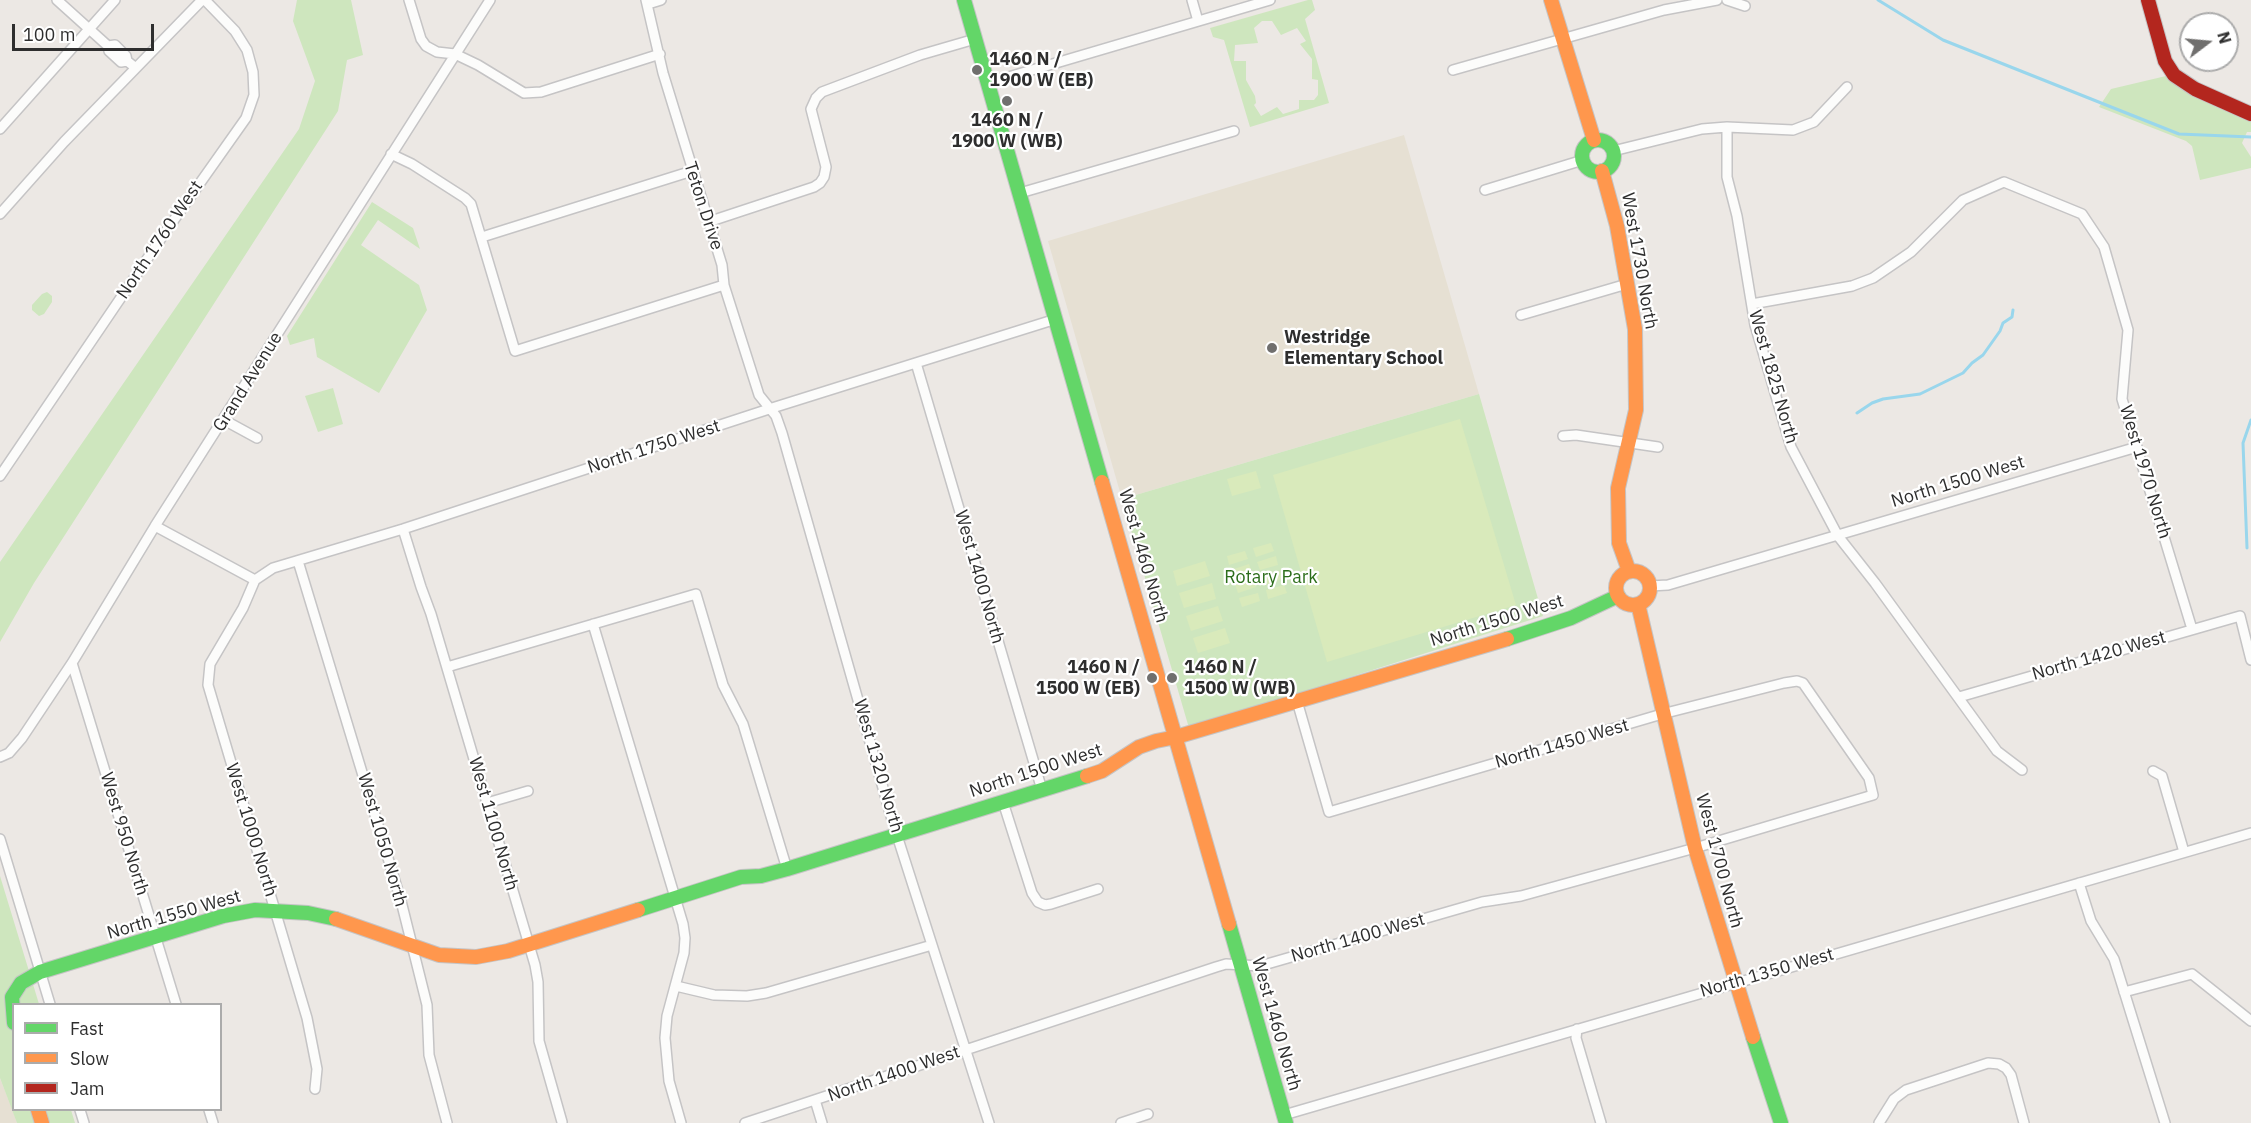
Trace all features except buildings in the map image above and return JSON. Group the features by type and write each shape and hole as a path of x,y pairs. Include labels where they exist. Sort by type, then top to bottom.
{"street":[{"path":"57,0 108,46 109,51 121,62 127,61 136,68"},
{"path":"1,126 115,0"},
{"path":"0,214 64,142 203,0"},
{"name":"North 1760 West","path":"0,476 246,118 254,95 253,72 247,50 235,31 203,0"},
{"path":"409,0 423,43 437,52 455,54 478,65 516,90 533,94 660,54"},
{"name":"Grand Avenue","path":"0,757 9,753 22,738 72,663 155,526 490,0"},
{"path":"647,2 661,0"},
{"name":"West 1460 North","path":"963,0 1285,1119"},
{"path":"1192,0 1198,21"},
{"path":"988,83 1270,0"},
{"path":"1551,0 1594,140"},
{"path":"1453,70 1664,10 1718,0"},
{"path":"1727,0 1745,6"},
{"path":"2148,0 2165,60 2174,75 2195,89 2251,114"},
{"name":"Teton Drive","path":"647,2 692,171 722,265 724,285 759,395 769,409"},
{"path":"708,222 814,187 824,177 826,167 812,114 813,102 822,92 920,55 975,39"},
{"path":"1614,151 1702,129 1727,127 1793,130 1814,122 1847,87"},
{"name":"West 1825 North","path":"1727,127 1727,177 1737,216 1755,325 1791,447 1838,536 1997,751 2022,770"},
{"path":"1020,193 1234,131"},
{"path":"1594,140 1606,142 1614,151 1612,163 1602,171 1590,170 1583,160 1584,148 1594,140"},
{"path":"391,154 412,164 468,200 482,237 516,351 724,285"},
{"path":"1485,190 1583,160"},
{"path":"482,237 692,171"},
{"name":"West 1730 North","path":"1602,171 1617,226 1635,329 1636,410 1618,488 1619,543 1629,571"},
{"name":"West 1970 North","path":"1752,304 1852,286 1873,278 1911,252 1963,200 2004,182 2082,214 2104,247 2128,330 2122,399 2193,628"},
{"path":"1521,315 1627,284"},
{"name":"North 1750 West","path":"255,580 273,568 404,529 769,409 1056,319"},
{"name":"West 1400 North","path":"916,363 1042,790"},
{"name":"West 1320 North","path":"769,409 776,416 782,433 897,835 988,1123"},
{"path":"224,420 257,438"},
{"path":"1563,436 1576,435 1658,447"},
{"name":"North 1500 West","path":"1650,586 1668,585 2138,447"},
{"path":"155,526 255,580"},
{"name":"West 1100 North","path":"404,529 529,945 538,981 539,1041 562,1122"},
{"name":"West 1050 North","path":"298,561 401,901 427,1005 429,1056 447,1123"},
{"path":"1629,571 1640,572 1648,580 1650,586 1648,597 1638,604 1627,604 1618,596 1616,590 1619,578 1629,571"},
{"name":"West 1000 North","path":"255,580 243,608 210,664 208,685 311,1038 317,1069 315,1089"},
{"path":"447,667 696,594 723,685 744,724 787,869"},
{"name":"North 1500 West","path":"529,945 741,877 761,876 787,869 1102,771 1139,747 1156,741 1176,737 1540,628 1571,618 1618,596"},
{"name":"West 1700 North","path":"1638,604 1695,848 1735,982 1781,1123"},
{"name":"North 1420 West","path":"1959,697 2240,616 2251,660"},
{"path":"593,624 685,938 676,986 667,1016 665,1053 669,1081 681,1123"},
{"name":"West 950 North","path":"72,663 175,1003"},
{"name":"North 1450 West","path":"1297,701 1329,812 1662,714 1797,681 1803,683 1869,778 1873,795"},
{"path":"2153,771 2162,776 2184,852"},
{"path":"487,803 528,791"},
{"name":"North 1400 West","path":"745,1123 1226,964 1241,967 1260,966 1482,902 1521,896 1695,848 1873,795"},
{"path":"1003,802 1032,893 1038,902 1045,905 1051,904 1098,889"},
{"name":"North 1350 West","path":"1285,1119 1735,982 2251,833"},
{"path":"0,839 49,1003"},
{"path":"2079,883 2091,921 2114,958 2165,1123"},
{"name":"North 1550 West","path":"40,972 223,916 255,910 308,913 343,920 439,955 491,956 529,945"},
{"path":"676,986 714,995 747,996 766,993 932,945"},
{"path":"12,1003 12,997 21,983 40,972"},
{"path":"2124,992 2192,974 2251,1021"},
{"path":"1577,1029 1576,1038 1601,1123"},
{"path":"1881,1122 1894,1099 1902,1092 1988,1062 1999,1064 2011,1075 2024,1123"},
{"path":"815,1100 822,1123"},
{"path":"1121,1123 1148,1114"}],"shaded area":[{"name":"Westridge Elementary School","path":"1404,135 1479,394 1122,499 1048,241"},
{"path":"0,1078 17,1123 0,1123"}],"green space":[{"path":"297,0 351,0 363,55 347,60 338,111 34,583 0,642 0,562 299,129 315,81 293,21"},
{"path":"1312,0 1315,10 1305,19 1329,103 1250,127 1224,40 1213,37 1210,28","holes":["1262,21 1272,21 1281,35 1297,28 1306,41 1300,44 1312,59 1312,79 1318,80 1318,95 1314,100 1299,100 1299,109 1283,114 1277,107 1261,116 1254,105 1255,96 1246,80 1246,61 1234,61 1235,45 1258,43 1254,28"]},
{"path":"2166,76 2251,121 2251,132 2247,132 2242,143 2251,157 2251,168 2200,180 2192,146 2186,141 2099,107 2111,89"},
{"path":"372,202 413,228 420,249 378,220 361,245 419,285 427,310 379,393 317,357 314,338 290,345 287,336"},
{"path":"47,292 52,296 52,302 44,314 39,316 32,310 32,305"},
{"path":"333,388 343,424 318,432 305,396"},
{"name":"Rotary Park","path":"1479,394 1543,616 1189,728 1122,499"},
{"path":"1460,419 1516,605 1327,662 1273,475"},
{"path":"1256,471 1261,488 1232,496 1227,479"},
{"path":"1271,543 1274,551 1256,557 1253,548"},
{"path":"1245,551 1248,559 1229,565 1227,556"},
{"path":"1276,556 1278,565 1260,570 1257,562"},
{"path":"1205,561 1210,576 1177,586 1173,571"},
{"path":"1249,564 1252,573 1234,579 1231,570"},
{"path":"1280,571 1282,579 1264,585 1261,576"},
{"path":"1253,579 1256,587 1238,593 1235,584"},
{"path":"1212,583 1216,599 1184,608 1179,593"},
{"path":"1284,585 1287,593 1268,599 1266,590"},
{"path":"1258,593 1260,601 1242,607 1239,598"},
{"path":"1218,606 1223,621 1191,631 1186,616"},
{"path":"1225,628 1230,643 1198,653 1193,638"},
{"path":"0,876 39,1003 12,1003 12,1110 0,1078"},
{"path":"12,1111 71,1111 75,1123 17,1123"}],"waterway":[{"path":"1878,0 1943,40 2179,134 2251,137"},
{"path":"1857,413 1883,399 1920,394 1963,373 1983,355 2003,323 2012,317 2013,310"},
{"path":"2247,548 2243,443 2251,420"}],"traffic: fast":[{"path":"964,0 1102,482"},
{"path":"1598,140 1609,145 1614,156 1609,167 1598,172 1587,167 1582,156 1587,145 1598,140"},
{"path":"1507,639 1571,618 1618,596"},
{"path":"638,910 741,877 761,876 787,869 1087,776"},
{"path":"12,1003 12,997 21,983 40,972 223,916 255,910 308,913 336,919"},
{"path":"1229,924 1286,1123"},
{"path":"1753,1037 1781,1123"}],"traffic: slow":[{"path":"1551,0 1594,140"},
{"path":"1602,171 1617,226 1635,329 1636,410 1618,488 1619,543 1629,571"},
{"path":"1102,482 1229,924"},
{"path":"1633,571 1645,576 1650,588 1645,600 1633,605 1621,600 1616,588 1621,576 1633,571"},
{"path":"1638,604 1695,848 1753,1037"},
{"path":"1087,776 1102,771 1139,747 1156,741 1507,639"},
{"path":"336,919 439,955 476,957 508,951 638,910"},
{"path":"38,1111 42,1123"}],"traffic: jam":[{"path":"2148,0 2165,61 2174,75 2195,89 2251,114"}],"place":[{"name":"1460 N / 1900 W (EB)","path":"977,70"},
{"name":"1460 N / 1900 W (WB)","path":"1007,101"},
{"name":"Westridge Elementary School","path":"1272,348"},
{"name":"1460 N / 1500 W (EB)","path":"1152,678"},
{"name":"1460 N / 1500 W (WB)","path":"1172,678"}]}
